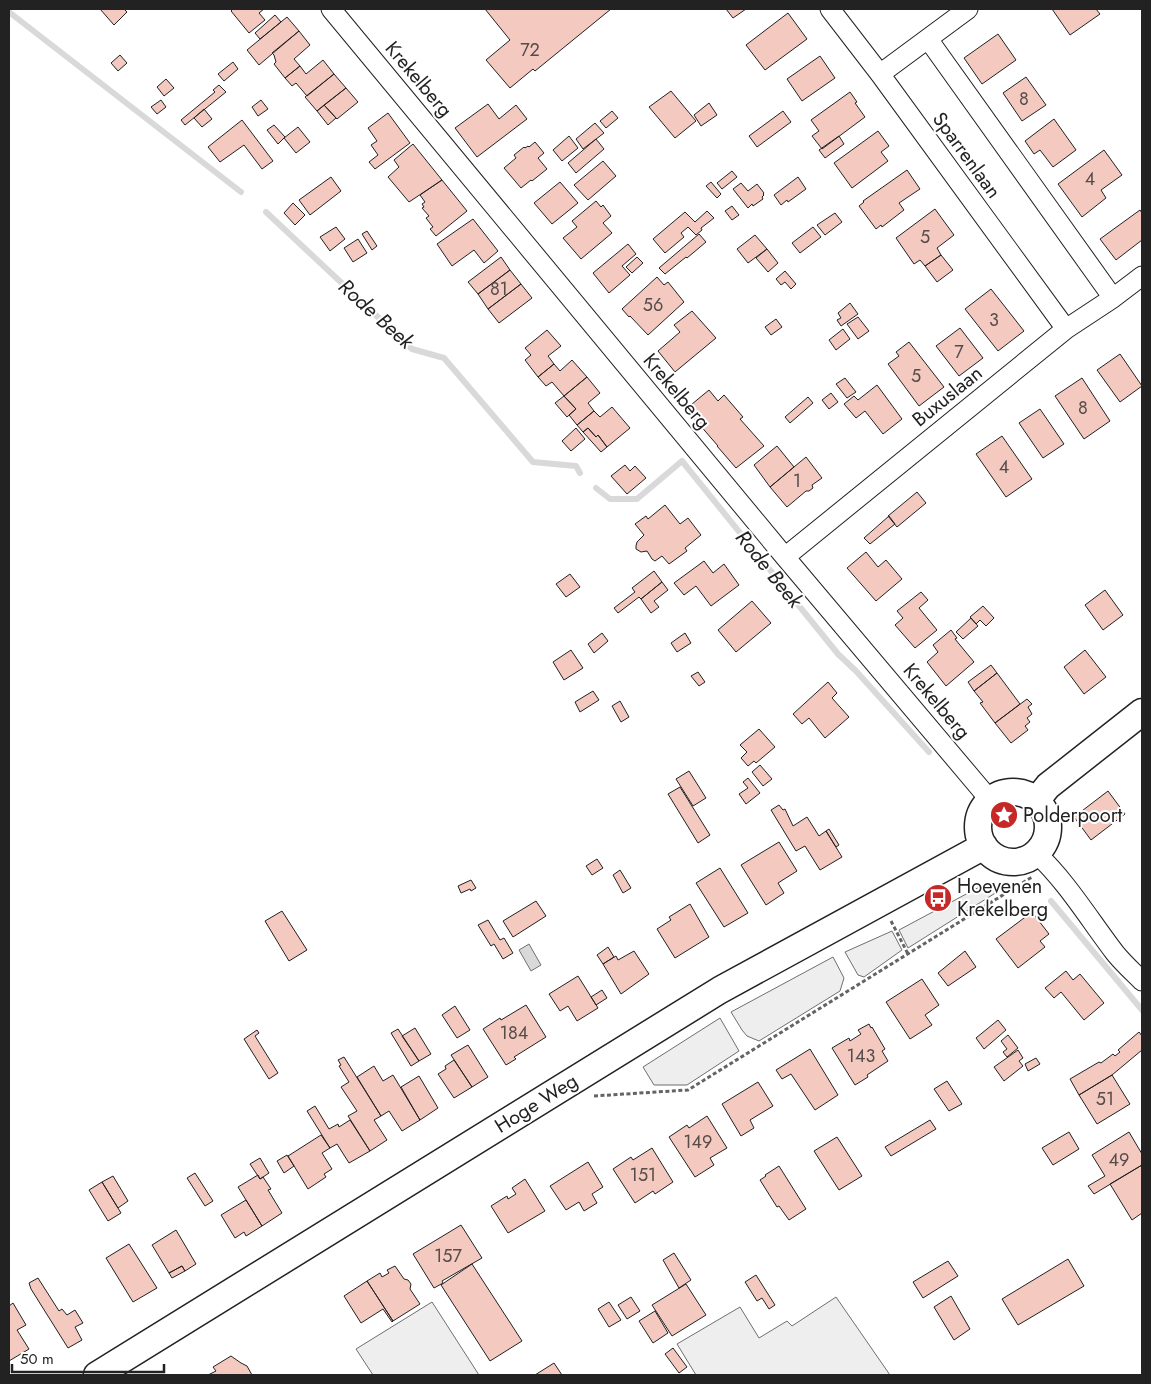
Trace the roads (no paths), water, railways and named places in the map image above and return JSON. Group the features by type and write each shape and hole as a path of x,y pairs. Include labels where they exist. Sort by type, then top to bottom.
{"street":[{"name":"Krekelberg","path":"331,9 785,557 990,800"},
{"name":"Sparrenlaan","path":"830,9 880,74 1066,329"},
{"path":"880,74 968,9"},
{"name":"Sparrenlaan","path":"928,40 1113,298"},
{"name":"Buxuslaan","path":"785,557 1066,329 1142,276"},
{"path":"1036,801 1048,786 1142,712"},
{"path":"1042,859 1008,861 994,856 984,846 980,839 978,822 984,806 990,800 997,795 1013,792 1029,796 1042,808 1048,827 1042,846 1042,859 1076,900 1117,955 1142,981"},
{"name":"Hoge Weg","path":"97,1375 720,990 984,846"}],"waterway":[{"name":"Rode Beek","path":"9,12 241,192"},
{"name":"Rode Beek","path":"266,212 412,349 444,358 533,462 576,466 580,473"},
{"name":"Rode Beek","path":"596,488 610,499 637,499 682,461 838,654 856,671 929,752"},
{"name":"Rode Beek","path":"1051,901 1142,1010"}],"place":[{"name":"Polderpoort","path":"1004,815"},
{"name":"Hoevenen Krekelberg","path":"938,898"}]}
